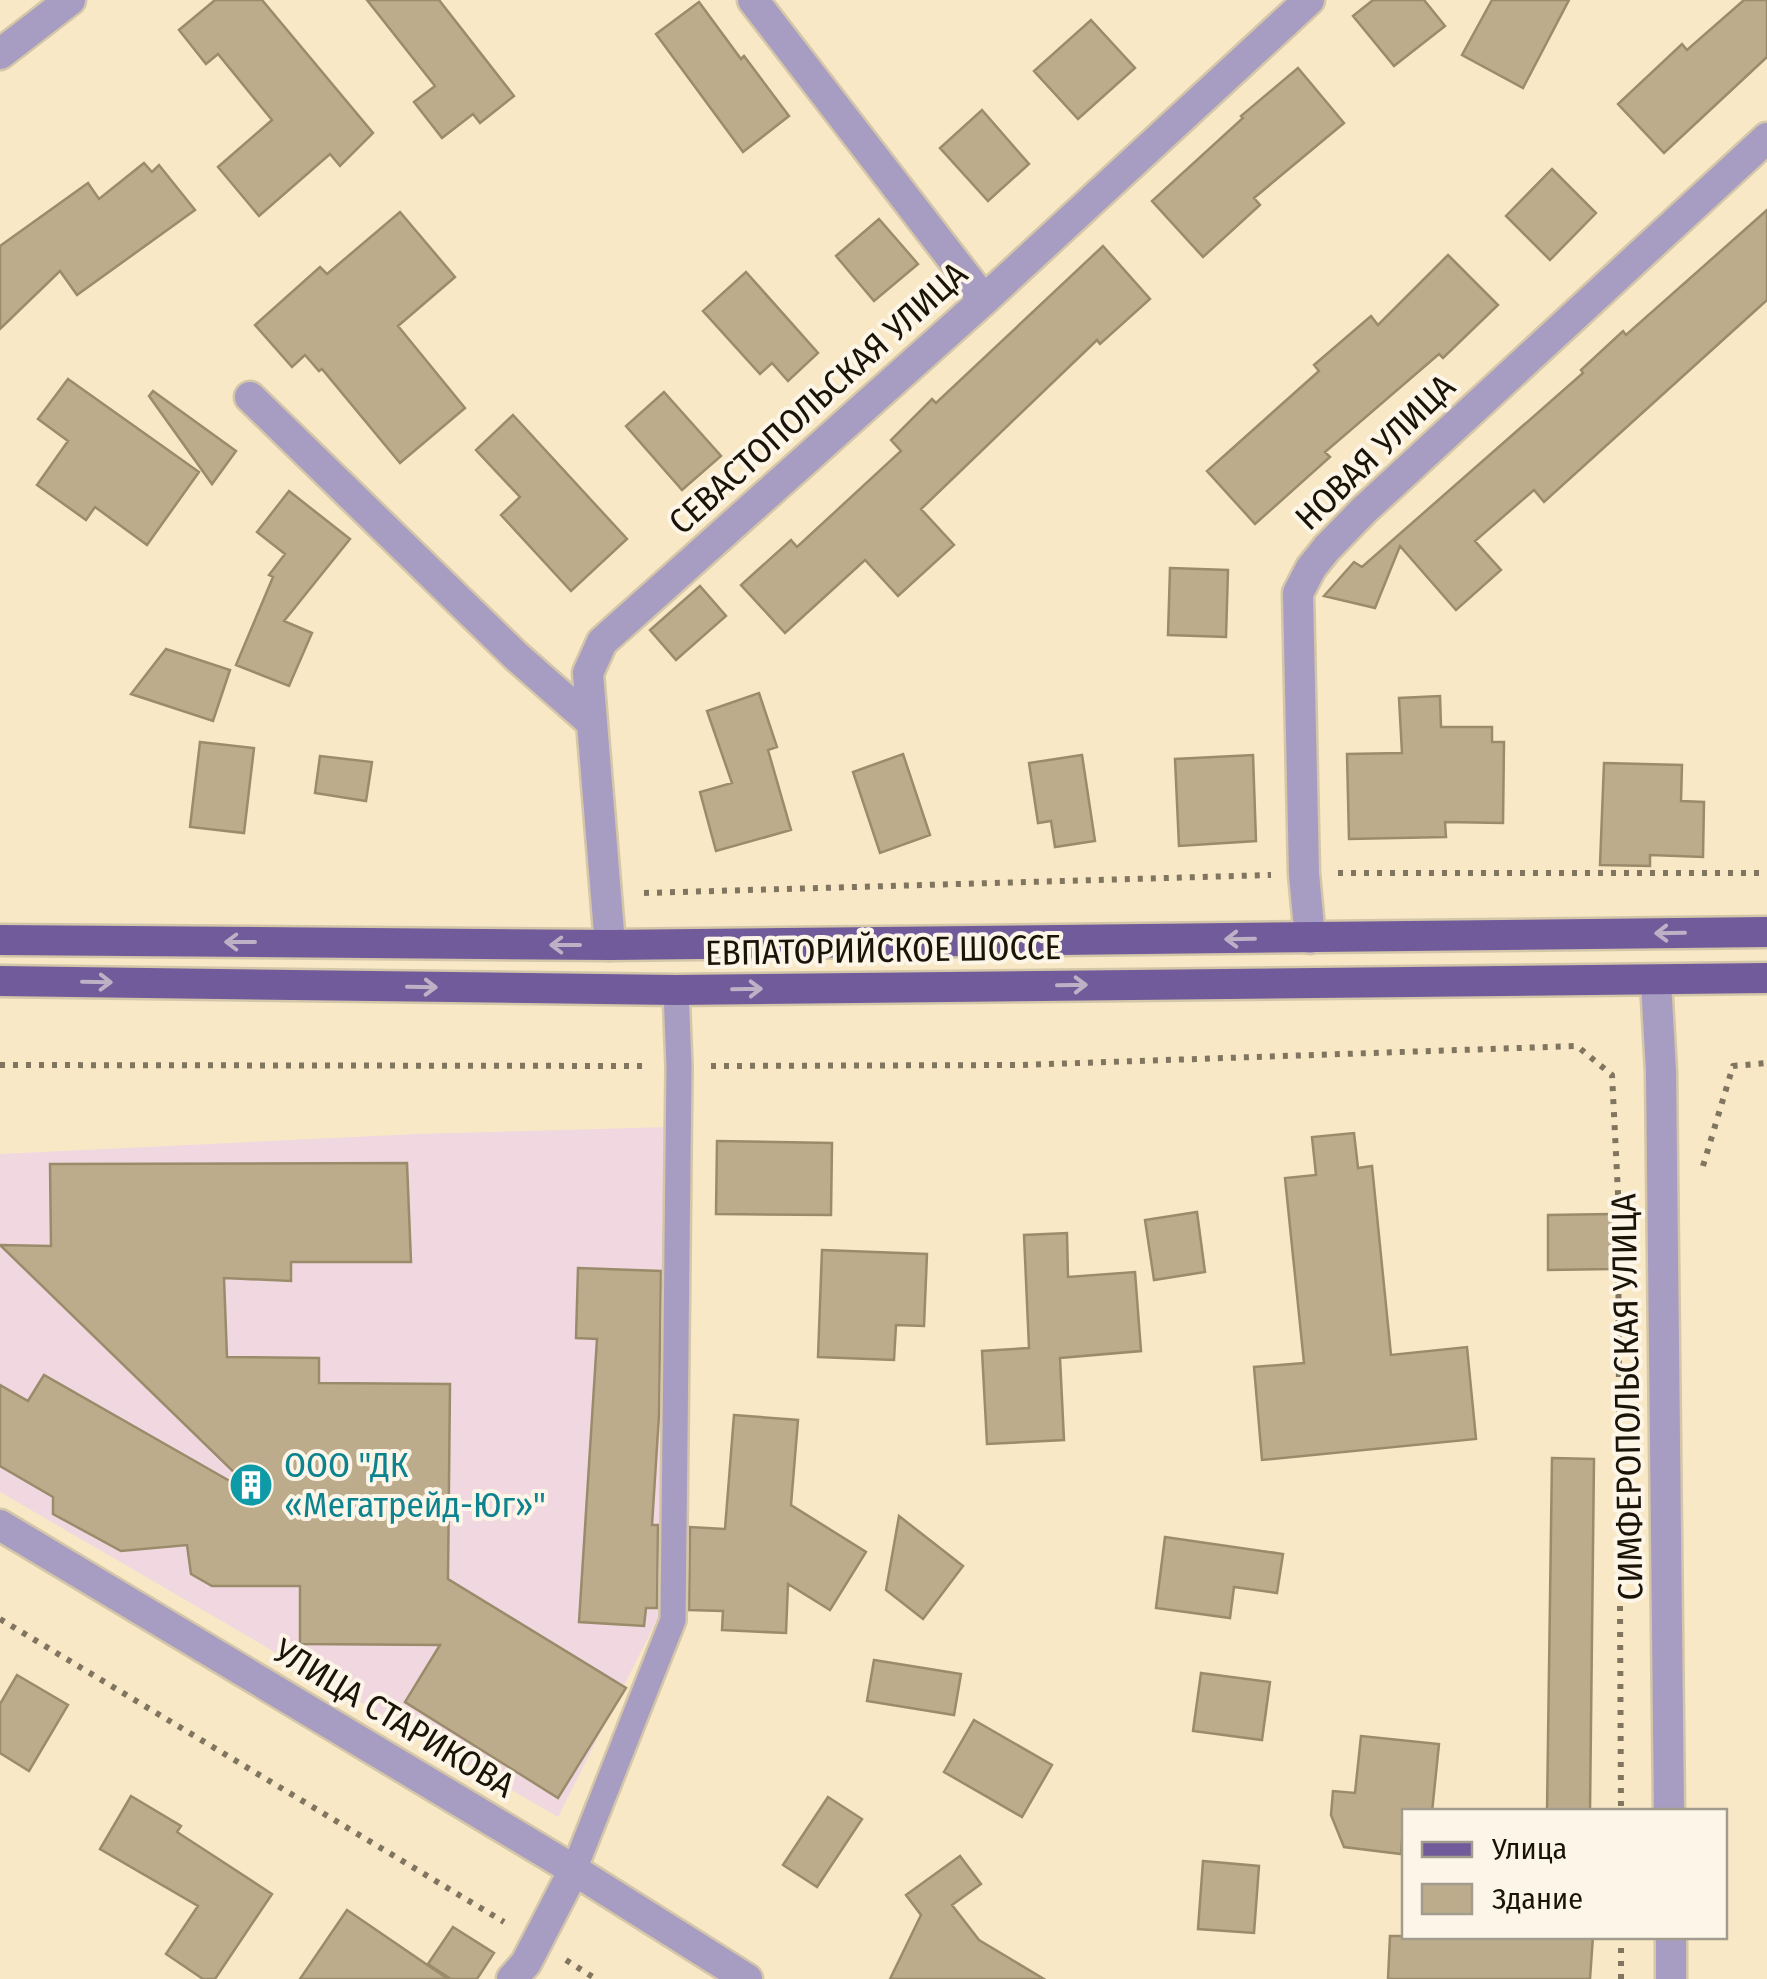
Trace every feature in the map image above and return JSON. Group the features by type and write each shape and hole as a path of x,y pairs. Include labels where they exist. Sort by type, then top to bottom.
{"main road":[{"name":"ЕВПАТОРИЙСКОЕ ШОССЕ","path":"0,940 610,945 1767,932"},
{"name":"ЕВПАТОРИЙСКОЕ ШОССЕ","path":"0,981 676,990 1767,978"}],"street":[{"path":"0,54 70,0"},
{"path":"753,0 984,300"},
{"name":"СЕВАСТОПОЛЬСКАЯ УЛИЦА","path":"610,945 588,673 602,642 984,300 1309,0"},
{"name":"НОВАЯ УЛИЦА","path":"1310,938 1304,874 1298,593 1310,568 1364,511 1767,138"},
{"path":"250,397 516,656 591,722"},
{"name":"СИМФЕРОПОЛЬСКАЯ УЛИЦА","path":"1656,982 1662,1101 1670,1809"},
{"name":"УЛИЦА СТАРИКОВА","path":"0,1525 574,1870 746,1979"},
{"path":"512,1979 537,1942 574,1870"},
{"path":"1671,1939 1671,1979"}],"lane":[{"path":"574,1870 673,1620 679,1066 676,990"}],"path":[{"path":"607,897 655,892 1304,874 1767,874"},
{"path":"0,1064 1020,1065 1578,1046 1612,1075 1618,1213 1621,1809"},
{"path":"1733,1066 1767,1063"},
{"path":"0,1619 537,1942"},
{"path":"1621,1939 1621,1979"}],"shaded area":[{"path":"667,1127 660,1614 558,1817 0,1492 0,1154 416,1134"}],"building":[{"path":"215,0 262,0 373,133 340,166 330,154 259,216 218,167 272,120 218,54 206,64 179,30"},
{"path":"367,0 439,0 514,96 480,123 473,114 442,138 414,102 435,86"},
{"path":"1373,0 1424,0 1445,26 1394,66 1353,16"},
{"path":"1492,0 1569,0 1523,88 1462,55"},
{"path":"1744,0 1767,0 1767,57 1664,153 1618,104 1682,44 1687,50"},
{"path":"699,2 789,116 743,152 656,34"},
{"path":"1091,20 1135,68 1078,119 1034,71"},
{"path":"1298,68 1344,123 1254,198 1260,205 1203,257 1152,201"},
{"path":"982,110 1029,164 988,201 940,148"},
{"path":"144,163 152,172 159,165 195,210 77,295 60,271 0,329 0,246 88,183 99,199"},
{"path":"1552,169 1596,213 1550,260 1506,216"},
{"path":"1767,210 1767,300 1544,502 1534,490 1475,541 1501,570 1456,610 1400,546 1375,608 1324,596 1354,562 1362,567 1583,373 1581,370 1623,331 1626,335"},
{"path":"400,212 455,277 398,326 465,408 400,463 322,369 319,371 305,355 292,367 255,325 320,267 327,274"},
{"path":"879,219 918,264 874,301 836,256"},
{"path":"1103,246 1150,299 1100,344 1097,340 921,509 954,545 898,596 865,560 785,633 741,585 791,540 797,547 901,451 891,440 932,399 936,403"},
{"path":"1448,255 1498,305 1443,358 1439,354 1325,452 1330,457 1255,524 1207,471 1319,371 1314,365 1371,316 1378,325"},
{"path":"746,272 818,353 788,381 772,363 760,374 703,311"},
{"path":"68,379 199,472 147,545 95,507 86,520 37,485 68,441 38,419"},
{"path":"153,391 236,451 212,484 149,396"},
{"path":"664,392 721,456 682,490 626,426"},
{"path":"513,415 627,539 571,591 501,515 520,497 476,450"},
{"path":"289,491 350,539 284,621 312,633 289,686 236,665 273,577 269,575 285,554 257,532"},
{"path":"1170,568 1228,570 1226,637 1168,635"},
{"path":"700,586 726,616 676,660 650,630"},
{"path":"166,649 230,670 213,721 131,694"},
{"path":"759,693 777,747 768,750 791,830 716,851 700,792 732,783 707,711"},
{"path":"1440,696 1441,727 1492,727 1492,742 1504,742 1503,823 1445,822 1446,837 1349,839 1347,754 1402,753 1399,698"},
{"path":"200,742 254,748 244,833 190,827"},
{"path":"903,754 930,835 880,853 853,772"},
{"path":"1082,755 1095,841 1055,847 1051,821 1038,823 1029,763"},
{"path":"1253,755 1256,841 1179,846 1175,759"},
{"path":"320,756 372,762 366,801 315,793"},
{"path":"1604,763 1682,765 1681,801 1704,802 1703,857 1650,855 1650,866 1600,865"},
{"path":"1354,1133 1358,1168 1372,1166 1391,1355 1467,1347 1476,1439 1262,1460 1254,1367 1304,1363 1285,1178 1316,1175 1312,1137"},
{"path":"717,1141 832,1143 831,1215 716,1214"},
{"path":"407,1163 411,1262 291,1262 291,1281 224,1278 227,1357 319,1358 319,1383 450,1384 448,1579 626,1688 558,1798 405,1702 440,1645 300,1644 300,1586 212,1586 191,1574 187,1545 121,1551 53,1514 53,1497 0,1466 0,1385 28,1401 44,1375 235,1484 240,1478 0,1245 51,1246 50,1164"},
{"path":"1197,1212 1205,1272 1154,1280 1145,1220"},
{"path":"1611,1214 1611,1269 1548,1270 1548,1215"},
{"path":"1067,1233 1068,1277 1135,1272 1141,1351 1060,1358 1064,1440 987,1444 982,1351 1029,1348 1024,1235"},
{"path":"822,1250 927,1254 924,1326 896,1325 894,1360 818,1357"},
{"path":"578,1268 661,1271 659,1415 652,1525 658,1525 657,1608 646,1608 644,1626 579,1622 597,1339 576,1338"},
{"path":"734,1415 798,1420 791,1505 866,1552 830,1610 788,1584 786,1633 722,1630 723,1611 689,1610 690,1527 725,1529"},
{"path":"1552,1458 1594,1459 1590,1809 1547,1809"},
{"path":"899,1516 963,1566 923,1619 886,1590"},
{"path":"1165,1537 1283,1554 1277,1593 1234,1587 1230,1618 1156,1608"},
{"path":"874,1660 961,1674 954,1715 867,1701"},
{"path":"1201,1673 1270,1682 1262,1740 1193,1731"},
{"path":"17,1675 68,1705 29,1771 0,1753 0,1704"},
{"path":"974,1720 1052,1765 1022,1817 944,1772"},
{"path":"1361,1736 1439,1744 1432,1809 1402,1809 1401,1854 1344,1847 1331,1815 1333,1791 1355,1793"},
{"path":"131,1796 181,1826 177,1832 272,1894 215,1979 203,1979 166,1954 198,1906 100,1849"},
{"path":"828,1797 862,1819 817,1887 783,1865"},
{"path":"960,1856 981,1884 952,1905 979,1940 1044,1979 890,1979 921,1915 906,1895"},
{"path":"1203,1861 1259,1866 1254,1933 1198,1929"},
{"path":"347,1910 448,1979 300,1979"},
{"path":"453,1927 494,1953 477,1979 451,1979 428,1964"},
{"path":"1390,1936 1593,1939 1590,1979 1388,1979"}],"place":[{"name":"ООО \"ДК «Мегатрейд-Юг»\"","path":"251,1485"}]}
